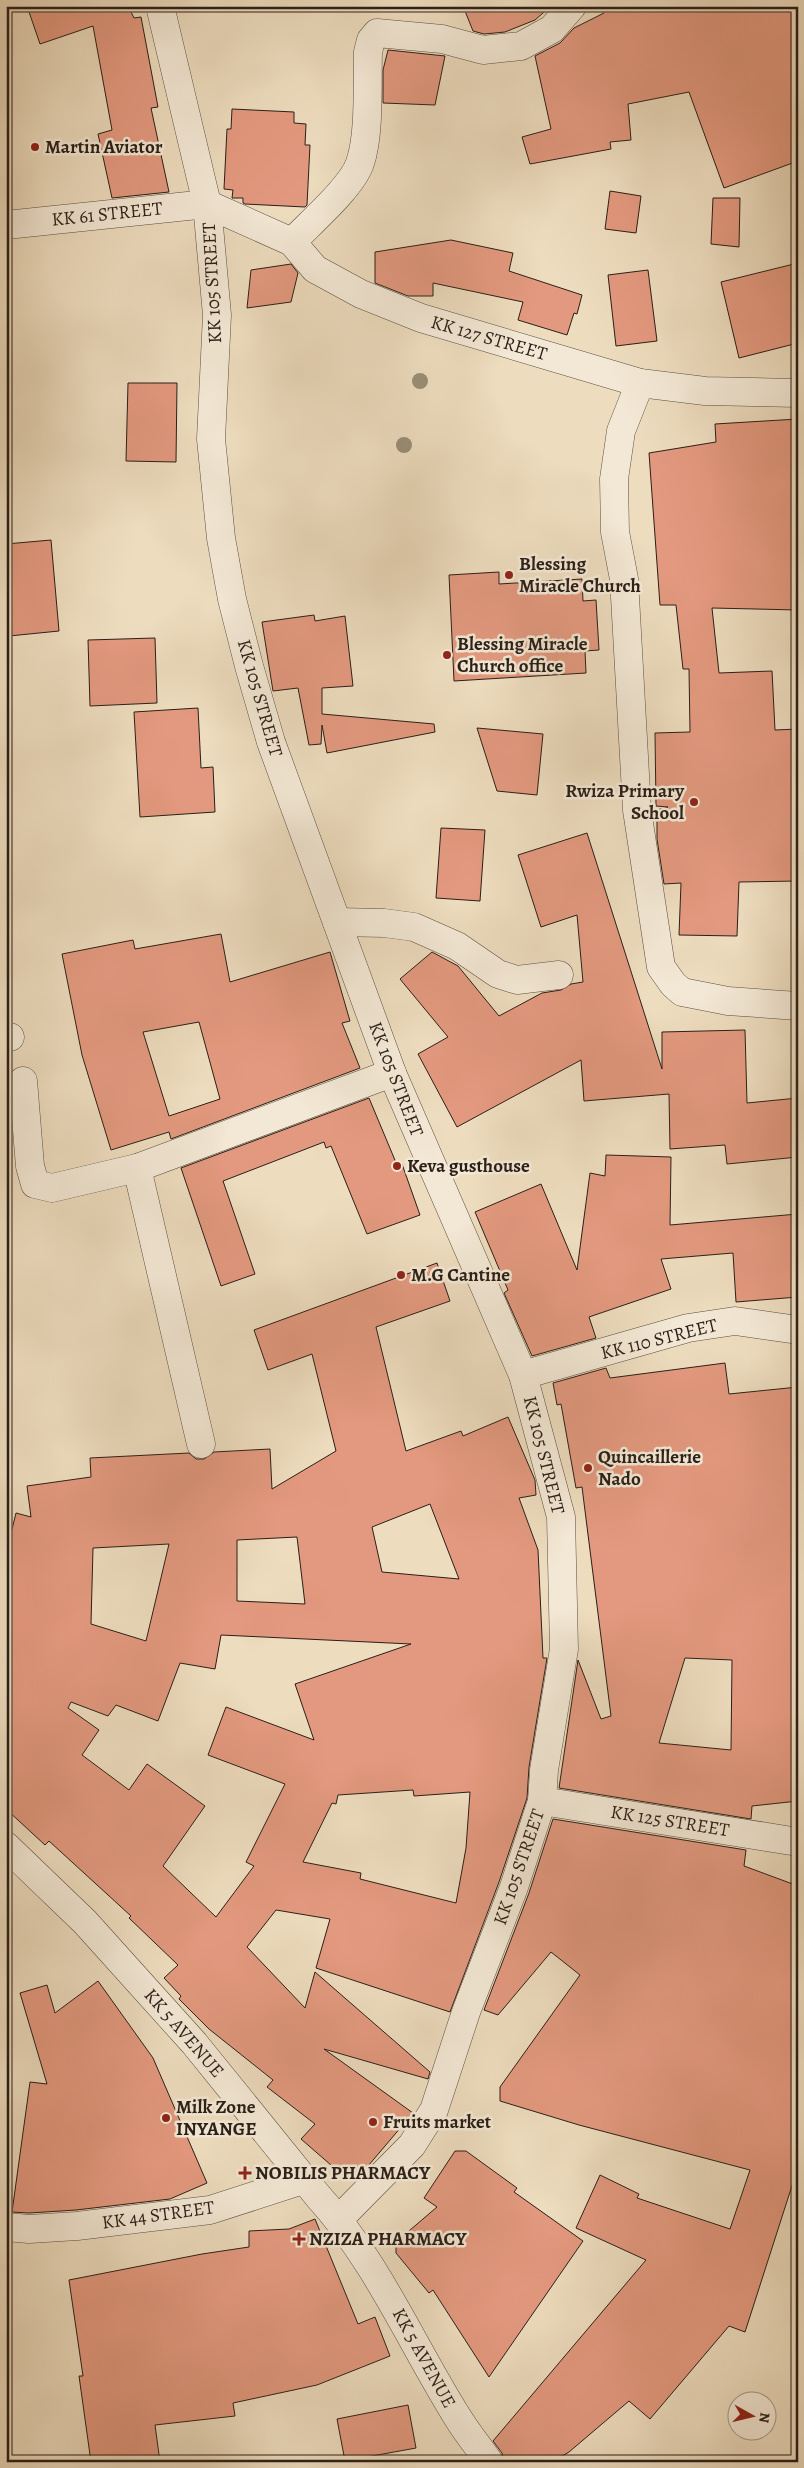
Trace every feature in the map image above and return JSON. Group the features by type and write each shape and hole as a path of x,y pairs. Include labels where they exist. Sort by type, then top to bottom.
{"street":[{"name":"KK 105 STREET","path":"160,6 207,204 217,315 211,439 221,538 231,591 271,742 392,1074 523,1375 561,1518 564,1649 544,1770 542,1801 514,1887 466,2012 434,2110 412,2145 339,2219"},
{"path":"292,242 348,183 360,164 364,140 368,52 371,40 377,34 442,39 483,50 520,46 552,29 572,6"},
{"name":"KK 61 STREET","path":"6,225 207,204"},
{"name":"KK 127 STREET","path":"207,204 292,242 315,269 361,294 421,318 640,383 704,391 798,393"},
{"path":"640,383 621,431 614,479 615,532 624,580 637,810 661,967 673,984 682,992 728,1001 798,1006"},
{"path":"337,922 384,923 414,927 457,946 498,974 517,980 559,975"},
{"path":"22,1081 30,1166 35,1184 52,1188 137,1168 392,1074"},
{"path":"137,1168 201,1444"},
{"name":"KK 110 STREET","path":"523,1375 688,1328 735,1321 798,1330"},
{"name":"KK 125 STREET","path":"542,1801 798,1842"},
{"name":"KK 5 AVENUE","path":"6,1846 85,1922 194,2042 339,2219 379,2278 458,2419 489,2462"},
{"name":"KK 44 STREET","path":"6,2227 28,2229 58,2227 210,2210 306,2179"}],"building":[{"path":"27,6 136,6 136,10 131,12 134,18 141,17 158,107 151,108 169,192 112,198 98,134 112,130 93,26 40,44"},
{"path":"463,6 551,6 535,20 505,32 484,34 473,31"},
{"path":"601,6 798,6 798,161 724,188 689,92 628,104 631,140 610,142 611,149 530,164 522,137 551,129 535,56 560,43 574,28 604,13"},
{"path":"388,50 445,56 435,105 383,103 383,70"},
{"path":"232,109 294,112 294,123 306,124 305,145 310,145 307,205 305,207 245,204 243,203 243,198 232,198 233,190 224,189 227,129 231,129"},
{"path":"610,191 641,196 636,233 605,229"},
{"path":"713,198 740,198 739,247 711,244"},
{"path":"451,240 513,253 509,271 582,295 577,314 574,313 567,335 518,320 523,302 433,283 433,296 408,296 375,283 375,252"},
{"path":"798,263 798,343 739,358 721,282"},
{"path":"291,264 298,273 291,302 247,308 251,270"},
{"path":"648,270 657,341 616,346 608,275"},
{"path":"128,383 177,383 176,462 126,461"},
{"path":"798,419 798,610 712,608 719,673 772,671 775,730 798,729 798,881 739,882 737,936 679,935 681,883 664,884 657,839 657,810 668,807 656,806 655,733 690,732 689,669 683,669 676,605 660,605 649,453 716,442 715,424"},
{"path":"51,540 59,631 9,636 6,606 6,544"},
{"path":"499,572 499,584 582,579 583,601 596,600 599,650 585,651 586,673 454,681 449,575"},
{"path":"314,615 315,621 345,616 353,686 322,688 322,714 434,724 435,732 327,753 322,725 321,744 309,745 298,688 273,691 262,622"},
{"path":"155,638 157,703 90,706 88,640"},
{"path":"198,708 201,768 213,767 215,812 140,817 134,712"},
{"path":"477,728 543,734 537,795 497,791"},
{"path":"441,828 485,830 480,901 436,898"},
{"path":"587,833 662,1069 662,1032 745,1030 747,1103 798,1098 798,1157 727,1164 725,1145 670,1149 669,1094 584,1101 581,1060 457,1127 418,1054 448,1037 400,979 432,952 458,966 499,1016 542,993 561,990 571,984 583,982 577,915 541,927 518,855"},
{"path":"221,934 230,982 330,952 350,1021 342,1023 360,1068 171,1139 169,1132 111,1150 82,1055 62,954 133,940 135,949","holes":["199,1022 220,1099 169,1116 143,1032"]},
{"path":"369,1098 397,1165 402,1164 420,1215 367,1234 331,1146 326,1148 324,1142 223,1181 255,1274 221,1286 181,1168"},
{"path":"606,1155 671,1157 670,1225 798,1214 798,1297 736,1302 733,1253 661,1259 671,1289 589,1317 596,1338 532,1356 504,1293 508,1290 475,1212 541,1184 577,1270 590,1173 605,1176"},
{"path":"437,1263 450,1301 376,1327 406,1451 461,1431 463,1436 508,1417 535,1480 536,1495 519,1498 538,1550 543,1658 547,1658 529,1767 527,1798 499,1882 450,2012 316,1968 330,1919 276,1910 247,1947 305,2008 315,1972 430,2072 428,2079 324,2049 413,2113 357,2179 347,2179 301,2139 315,2124 267,2087 273,2080 209,2029 179,1999 181,1996 164,1978 178,1965 129,1918 131,1916 49,1841 45,1845 6,1809 6,1554 16,1513 31,1517 27,1486 91,1477 90,1458 189,1453 196,1459 204,1459 214,1452 270,1449 272,1489 336,1451 312,1354 268,1370 254,1330","holes":["430,1504 459,1579 382,1572 372,1527","297,1537 305,1604 237,1601 237,1540","169,1544 146,1641 91,1624 93,1548","221,1635 411,1644 295,1684 314,1740 226,1707 208,1755 285,1784 246,1862 254,1866 216,1917 163,1866 205,1806 147,1764 129,1790 82,1755 99,1730 68,1708 71,1702 108,1716 116,1705 158,1721 180,1663 215,1669","413,1790 414,1796 470,1792 466,1848 456,1903 360,1879 361,1873 303,1862 332,1803 336,1804 338,1795"]},
{"path":"725,1363 729,1394 798,1387 798,1801 752,1806 751,1819 559,1788 578,1660 601,1719 611,1716 582,1487 576,1488 561,1404 557,1405 553,1383 606,1368 610,1378","holes":["685,1658 732,1660 731,1750 659,1743"]},
{"path":"553,1819 746,1850 744,1866 798,1886 798,2167 745,2332 729,2326 650,2419 629,2401 569,2452 552,2462 504,2462 502,2453 493,2441 646,2260 576,2228 600,2175 639,2194 637,2198 730,2229 750,2170 579,2125 500,2101 500,2087 580,1975 551,1952 498,2015 484,2010 529,1893"},
{"path":"98,1981 153,2058 207,2183 170,2199 76,2210 29,2213 12,2212 30,2082 47,2084 20,1993 47,1985 55,2013"},
{"path":"455,2151 466,2151 517,2188 514,2192 583,2241 489,2377 433,2290 429,2293 396,2253 396,2242 437,2207 424,2198"},
{"path":"315,2219 358,2324 375,2317 390,2356 317,2385 233,2403 235,2416 155,2425 160,2462 91,2462 79,2376 83,2376 69,2280 202,2254 249,2247 249,2231 289,2229"},
{"path":"408,2405 416,2448 345,2461 337,2419"}],"place":[{"name":"Martin Aviator","path":"35,147"},
{"name":"Blessing Miracle Church","path":"509,575"},
{"name":"Blessing Miracle Church office","path":"447,655"},
{"name":"Rwiza Primary School","path":"694,802"},
{"name":"Keva gusthouse","path":"397,1166"},
{"name":"M.G Cantine","path":"401,1275"},
{"name":"Quincaillerie Nado","path":"588,1468"},
{"name":"Milk Zone INYANGE","path":"166,2118"},
{"name":"Fruits market","path":"373,2122"},
{"name":"NOBILIS PHARMACY","path":"245,2173"},
{"name":"NZIZA PHARMACY","path":"299,2239"}]}
